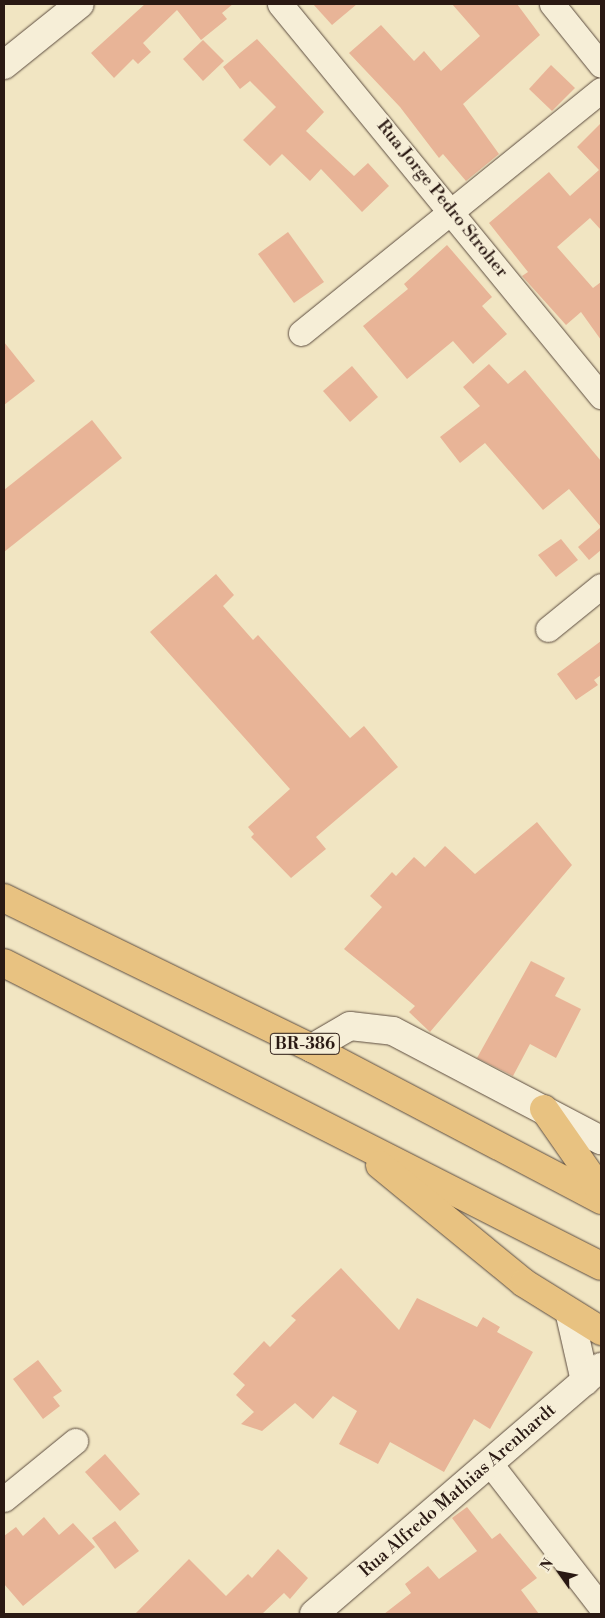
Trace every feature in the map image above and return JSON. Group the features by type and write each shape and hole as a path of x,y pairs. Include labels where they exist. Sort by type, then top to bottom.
{"highway":[{"name":"BR-386","path":"4,898 312,1048 601,1200"},
{"path":"4,962 334,1128 601,1266"},
{"path":"544,1108 601,1192"},
{"path":"334,1128 524,1283 570,1315 601,1331"}],"main road":[{"path":"4,66 80,4"},
{"path":"312,1048 350,1026 393,1031 544,1108 601,1140"},
{"path":"570,1315 593,1374"},
{"name":"Rua Alfredo Mathias Arenhardt","path":"314,1614 492,1466 593,1374"}],"street":[{"name":"Rua Jorge Pedro Stroher","path":"280,4 452,211 601,396"},
{"path":"552,4 601,65"},
{"path":"301,333 601,90"},
{"path":"548,629 601,586"},
{"path":"4,1498 75,1441"},
{"path":"492,1466 601,1607"}],"building":[{"path":"145,4 233,4 222,13 227,19 201,40 177,10 143,43 151,52 138,64 133,59 114,78 91,53"},
{"path":"313,4 357,4 332,25"},
{"path":"452,4 517,4 540,35 463,104 499,154 466,181 443,154 439,158 400,107 349,53 381,25 414,61 424,51 441,71 480,36"},
{"path":"257,39 324,112 306,131 354,176 368,163 389,186 362,212 321,169 310,181 282,154 270,166 243,140 276,107 250,81 240,89 223,67"},
{"path":"203,40 224,61 203,81 183,59"},
{"path":"551,65 575,88 552,111 529,89"},
{"path":"601,123 601,230 590,218 557,247 593,288 601,282 601,340 581,312 566,325 522,276 528,272 489,223 549,172 570,196 599,170 577,147"},
{"path":"288,232 324,282 294,303 258,254"},
{"path":"447,245 492,297 482,306 507,334 473,364 453,341 407,379 363,326 408,289 404,284"},
{"path":"4,342 35,381 4,405"},
{"path":"489,364 508,384 525,370 601,461 601,527 569,489 543,510 485,443 460,463 440,437 480,406 463,387"},
{"path":"352,366 378,397 350,422 323,391"},
{"path":"92,420 122,458 4,552 4,490"},
{"path":"601,527 601,550 589,560 578,547"},
{"path":"561,539 578,560 556,577 538,555"},
{"path":"216,574 234,595 223,606 253,640 258,635 350,738 364,726 398,767 316,837 326,849 291,878 251,837 254,834 248,827 290,789 150,632"},
{"path":"601,641 601,675 594,680 598,685 576,700 557,674"},
{"path":"537,822 572,865 430,1032 409,1012 415,1006 344,949 382,907 370,896 392,872 396,876 414,857 425,867 445,846 475,874"},
{"path":"531,961 565,978 555,996 581,1009 556,1058 530,1044 513,1076 477,1058"},
{"path":"341,1268 399,1330 417,1298 477,1327 483,1317 500,1327 497,1332 533,1352 490,1429 474,1419 444,1472 390,1442 378,1464 339,1444 357,1411 333,1396 313,1419 295,1403 262,1431 241,1424 254,1412 236,1395 245,1385 233,1374 264,1341 270,1347 296,1320 291,1316"},
{"path":"38,1360 62,1391 53,1397 60,1406 43,1419 13,1379"},
{"path":"105,1454 140,1494 120,1511 85,1472"},
{"path":"467,1507 492,1539 500,1533 537,1578 521,1590 539,1614 384,1614 411,1593 405,1584 428,1566 439,1579 477,1551 452,1518"},
{"path":"44,1517 59,1535 73,1523 95,1547 23,1606 4,1584 4,1536 16,1527 23,1536"},
{"path":"115,1521 139,1551 115,1569 92,1538"},
{"path":"278,1549 308,1578 290,1599 284,1593 262,1614 135,1614 189,1559 226,1596 248,1574 252,1578"}]}
